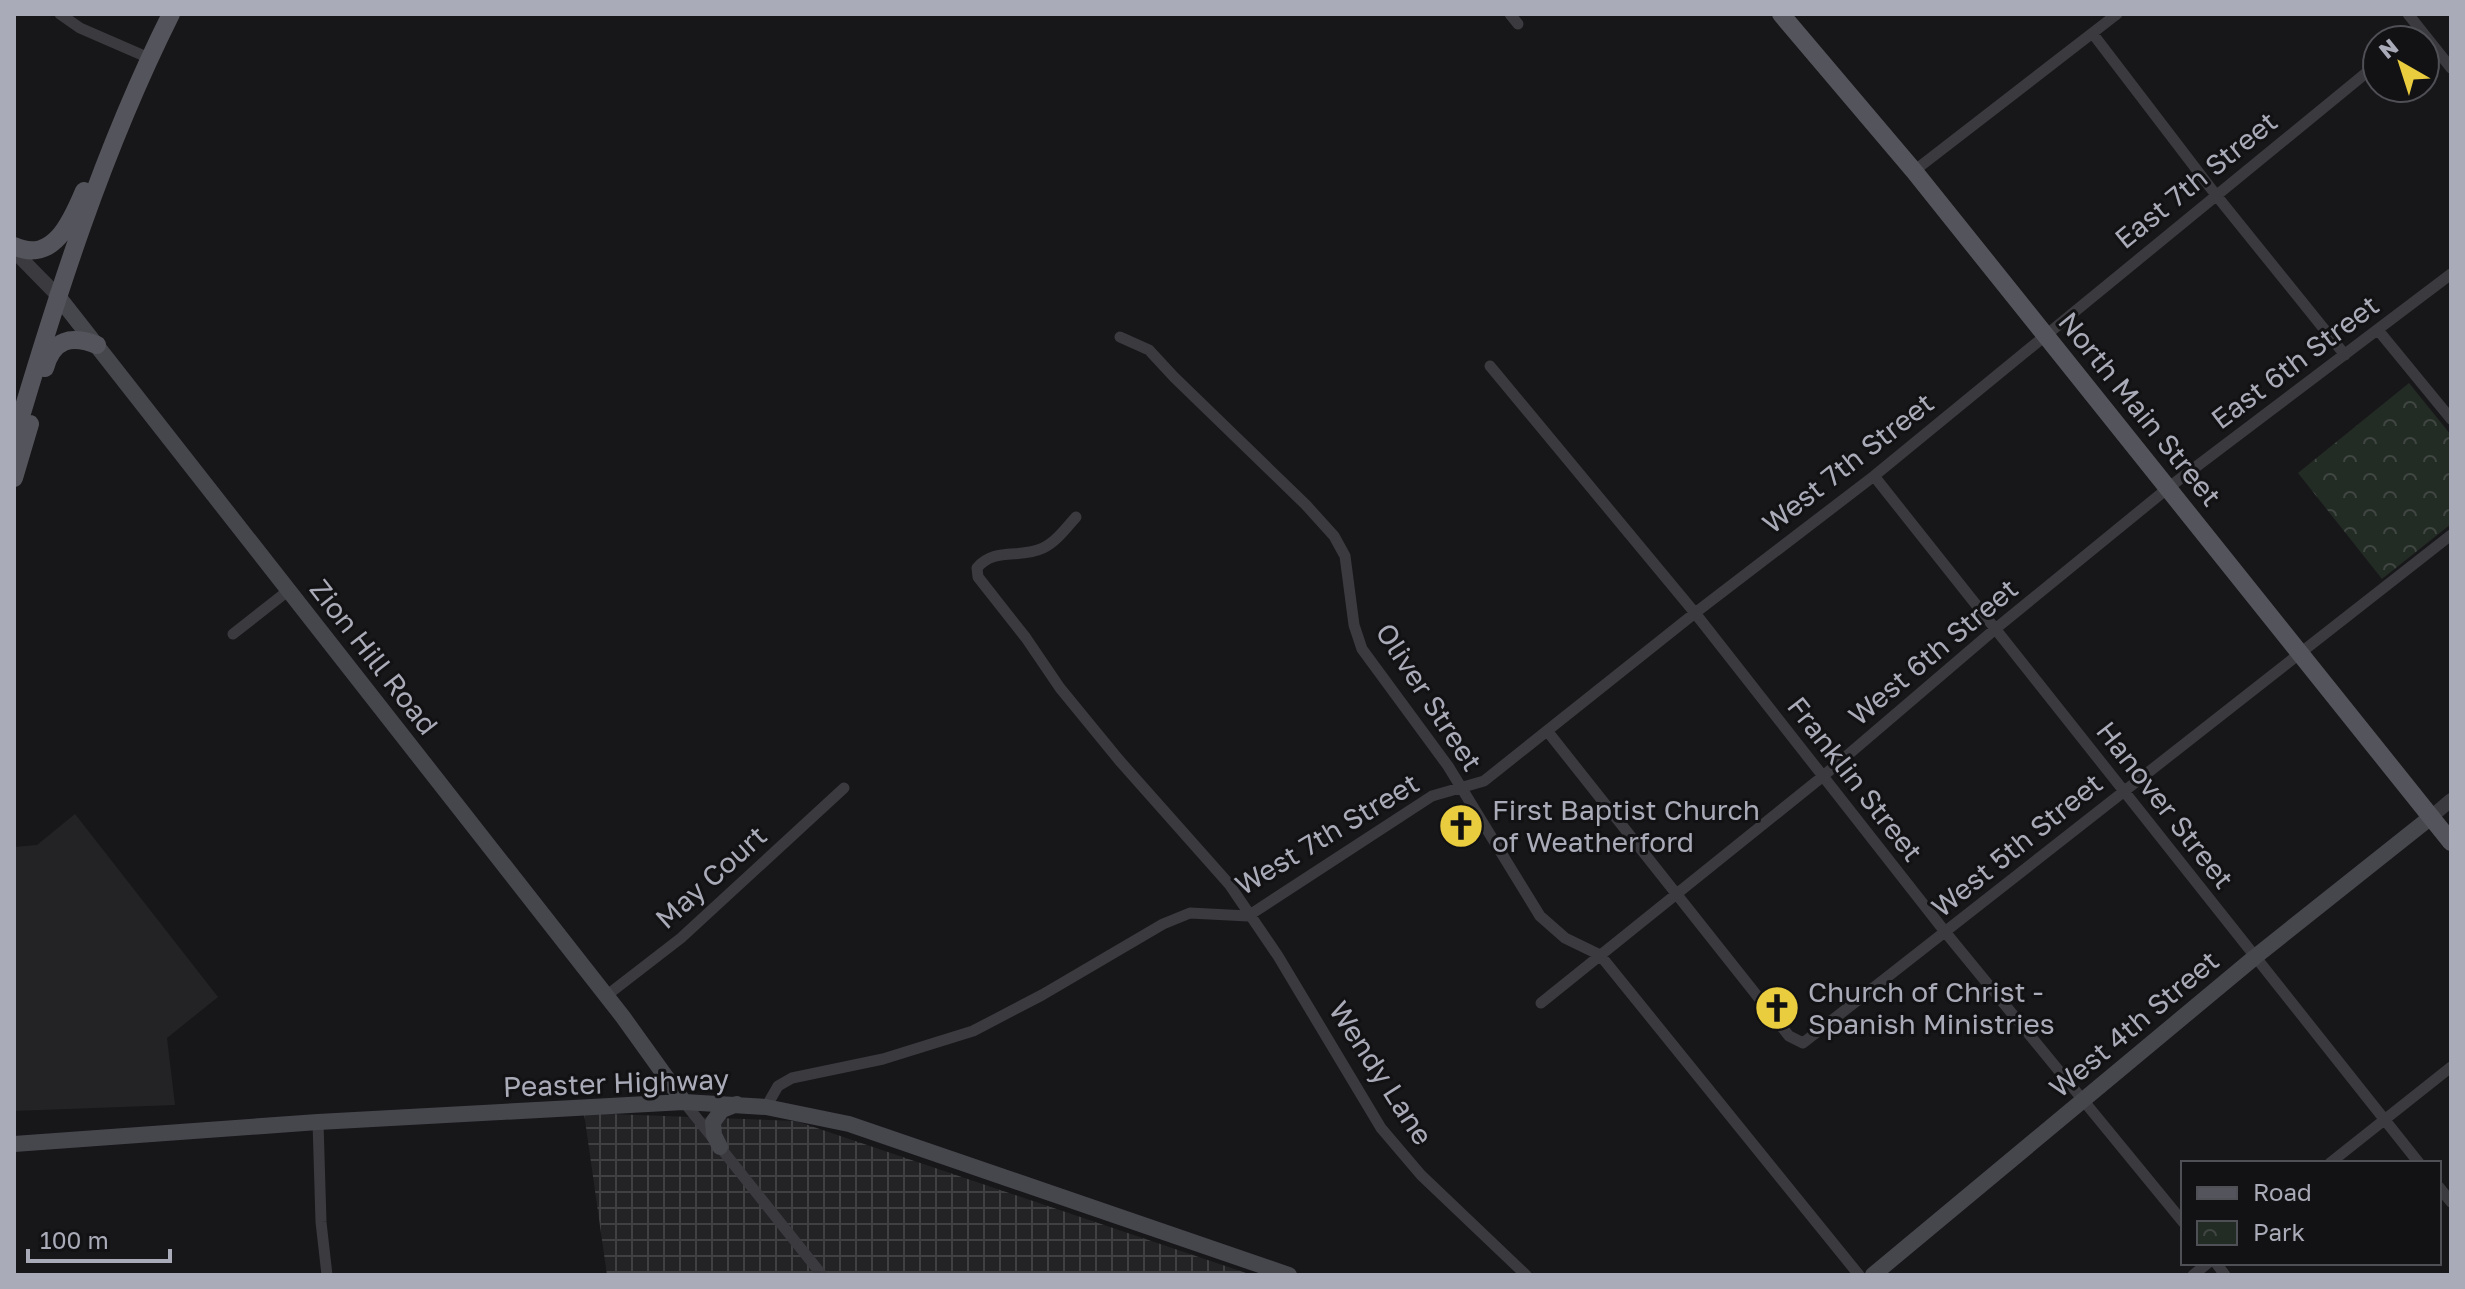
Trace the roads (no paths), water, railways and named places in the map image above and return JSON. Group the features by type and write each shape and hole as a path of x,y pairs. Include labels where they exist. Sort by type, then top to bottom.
{"main road":[{"path":"14,440 57,295 106,158 171,14"},
{"name":"North Main Street","path":"1781,14 1914,171 2451,842"},
{"path":"14,248 41,252 57,239 79,205 112,123 148,61"},
{"name":"Zion Hill Road","path":"57,295 606,996 684,1102"},
{"path":"14,478 48,359 55,346 73,339 97,345"},
{"name":"West 4th Street","path":"1873,1275 2255,957 2431,817"},
{"path":"644,1104 654,1100 661,1092 664,1084 661,1070"},
{"name":"Peaster Highway","path":"14,1144 318,1122 684,1102 737,1104 849,1124 1289,1275"},
{"path":"720,1147 714,1135 713,1122 722,1110 737,1104"}],"street":[{"path":"60,14 80,28 148,61"},
{"path":"1914,171 2117,14"},
{"path":"2093,34 2216,195 2345,355"},
{"name":"East 7th Street","path":"2045,334 2361,77"},
{"name":"Zion Hill Road","path":"14,248 57,295"},
{"name":"East 6th Street","path":"2168,488 2451,274"},
{"path":"2378,330 2451,419"},
{"name":"West 7th Street","path":"766,1107 778,1086 792,1078 883,1059 973,1031 1042,995 1163,924 1190,913 1248,916 1432,796 1484,781 1874,476 2045,334"},
{"name":"Oliver Street","path":"1120,337 1149,350 1334,536 1345,556 1354,625 1362,649 1448,766 1540,916 1565,938 1600,955 1859,1275"},
{"name":"Franklin Street","path":"1490,366 1695,613 1946,933 2181,1220"},
{"name":"Hanover Street","path":"1874,476 2417,1161"},
{"name":"West 6th Street","path":"1541,1003 1822,777 1994,630 2168,488"},
{"name":"Wendy Lane","path":"1076,517 1047,547 1032,553 994,555 983,561 977,568 978,577 1060,688 1229,884 1278,956 1381,1128 1421,1175 1526,1275"},
{"name":"West 5th Street","path":"1677,894 1789,1036 1803,1043 2451,535"},
{"path":"233,634 289,590"},
{"path":"1548,732 1677,894"},
{"name":"May Court","path":"606,996 681,938 844,788"},
{"path":"2431,817 2451,800"},
{"path":"2332,1161 2451,1067"},
{"path":"684,1102 822,1275"},
{"path":"318,1122 321,1222 327,1275"}],"place":[{"name":"First Baptist Church of Weatherford","path":"1461,826"},
{"name":"Church of Christ - Spanish Ministries","path":"1777,1008"}]}
